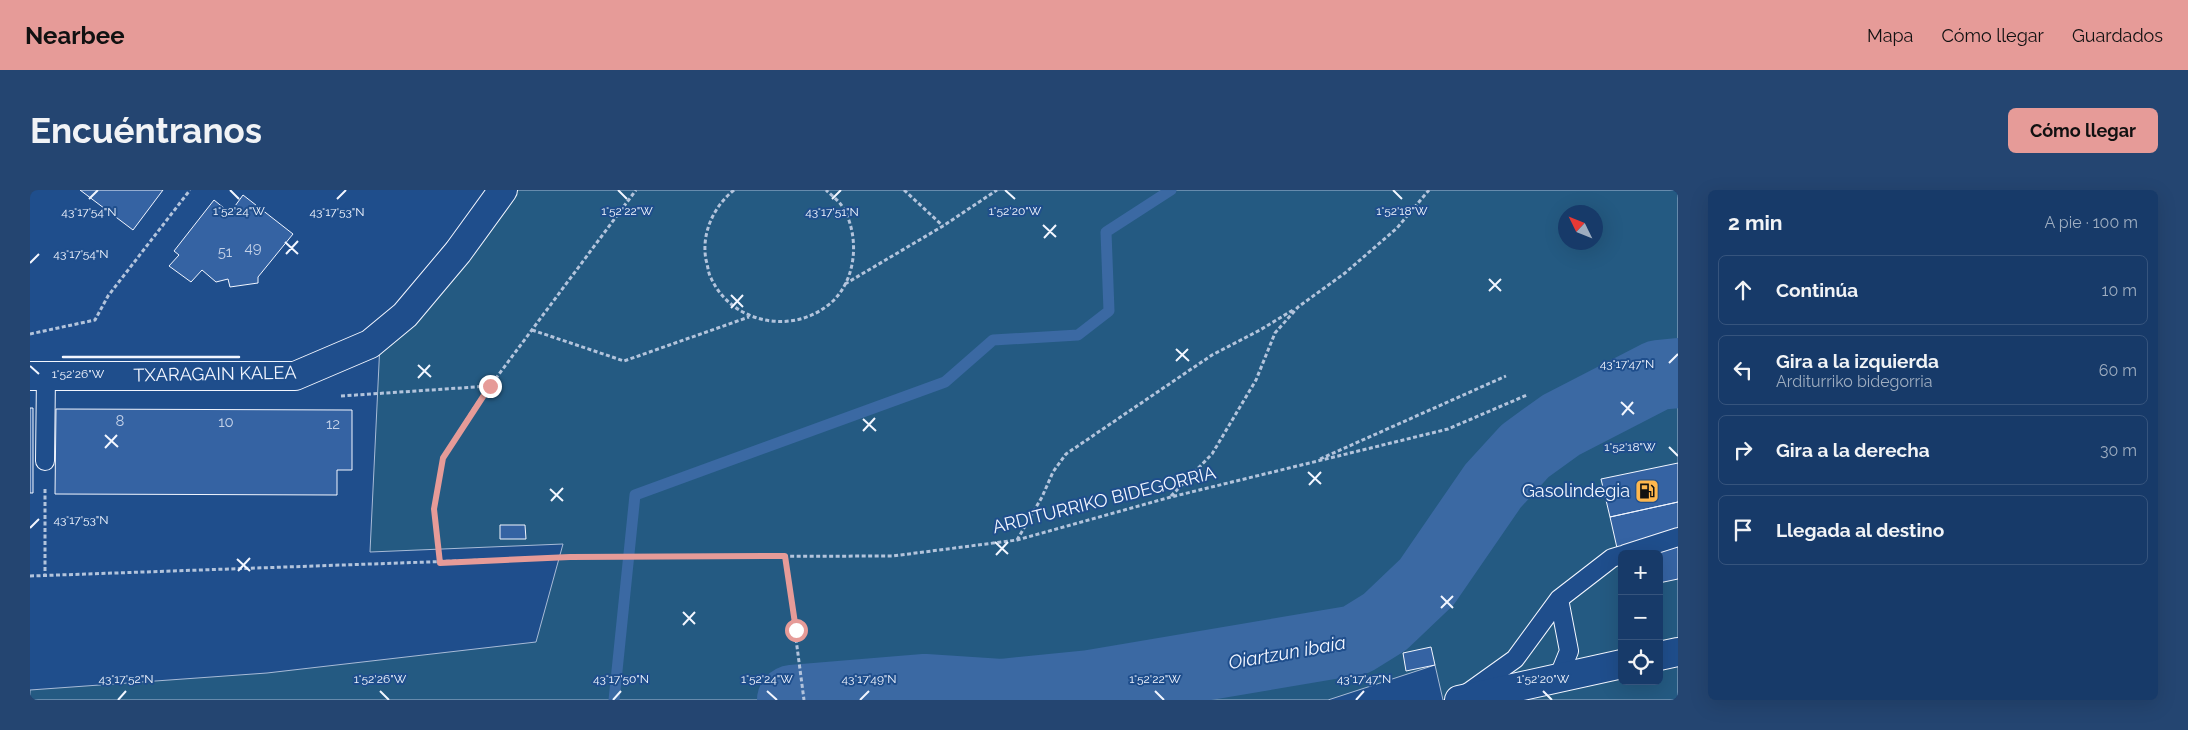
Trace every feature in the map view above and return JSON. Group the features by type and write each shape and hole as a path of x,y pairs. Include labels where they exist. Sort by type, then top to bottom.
{"street":[{"name":"TXARAGAIN KALEA","path":"38,375 295,376 332,362 370,344 405,315 458,252 503,190"},
{"path":"1663,655 1678,652"},
{"path":"1458,700 1618,665"}],"lane":[{"path":"38,375 45,461"},
{"path":"1636,550 1678,537"},
{"path":"1458,700 1515,659 1559,599 1612,558 1618,556"},
{"path":"1558,678 1569,651 1559,599"}],"path":[{"path":"30,334 95,320 108,296 190,190"},
{"path":"440,563 434,509 443,458 476,405 636,190"},
{"path":"734,190 722,200 708,224 704,251 710,278 727,301 749,316 776,323 803,319 827,306 845,284 943,226 997,190"},
{"path":"826,190 841,206 852,231 854,258 845,284"},
{"path":"904,190 943,226"},
{"path":"1017,540 1042,497 1053,472 1066,454 1212,355 1260,330 1298,307 1345,273 1396,228 1429,190"},
{"path":"1171,497 1212,454 1256,380 1275,333 1298,307"},
{"path":"532,330 624,362 749,316"},
{"name":"ARDITURRIKO BIDEGORRIA","path":"1313,462 1506,376"},
{"name":"ARDITURRIKO BIDEGORRIA","path":"30,576 343,564 440,563 647,556 893,556 1017,540 1171,497 1448,429 1527,394"},
{"path":"45,461 45,576"},
{"path":"785,556 804,700"}],"shaded area":[{"path":"491,190 1678,190 1678,700 1443,700 1435,665 1328,700 30,700 30,690 267,673 536,642 563,544 370,552 381,322"}],"building":[{"path":"80,190 163,190 133,230"},
{"path":"243,195 293,234 258,277 258,283 230,287 228,279 216,282 202,270 191,282 169,266 179,255 174,251 214,200 230,213"},
{"path":"30,408 33,408 33,493 30,493"},
{"path":"56,409 352,410 352,470 337,470 337,495 55,494"},
{"path":"1678,463 1678,502 1610,517 1601,479"},
{"path":"1678,502 1678,579 1663,582 1663,550 1618,550 1618,552 1610,517"},
{"path":"500,525 525,525 526,539 500,539"},
{"path":"1431,647 1435,665 1406,671 1403,653"}],"waterway":[{"path":"614,700 635,495 945,382 993,340 1078,335 1109,311 1106,232 1171,190"},
{"name":"Oiartzun ibaia","path":"792,700 925,689 1001,694 1090,685 1356,640 1385,622 1427,582 1493,486 1525,451 1561,425 1658,375 1678,373"}],"wall":[{"path":"63,357 239,357"}],"place":[{"name":"Gasolindegia","path":"1647,491"}],"route":[{"path":"490,386 443,458 434,509 440,563 570,557 785,556 796,630"}]}
